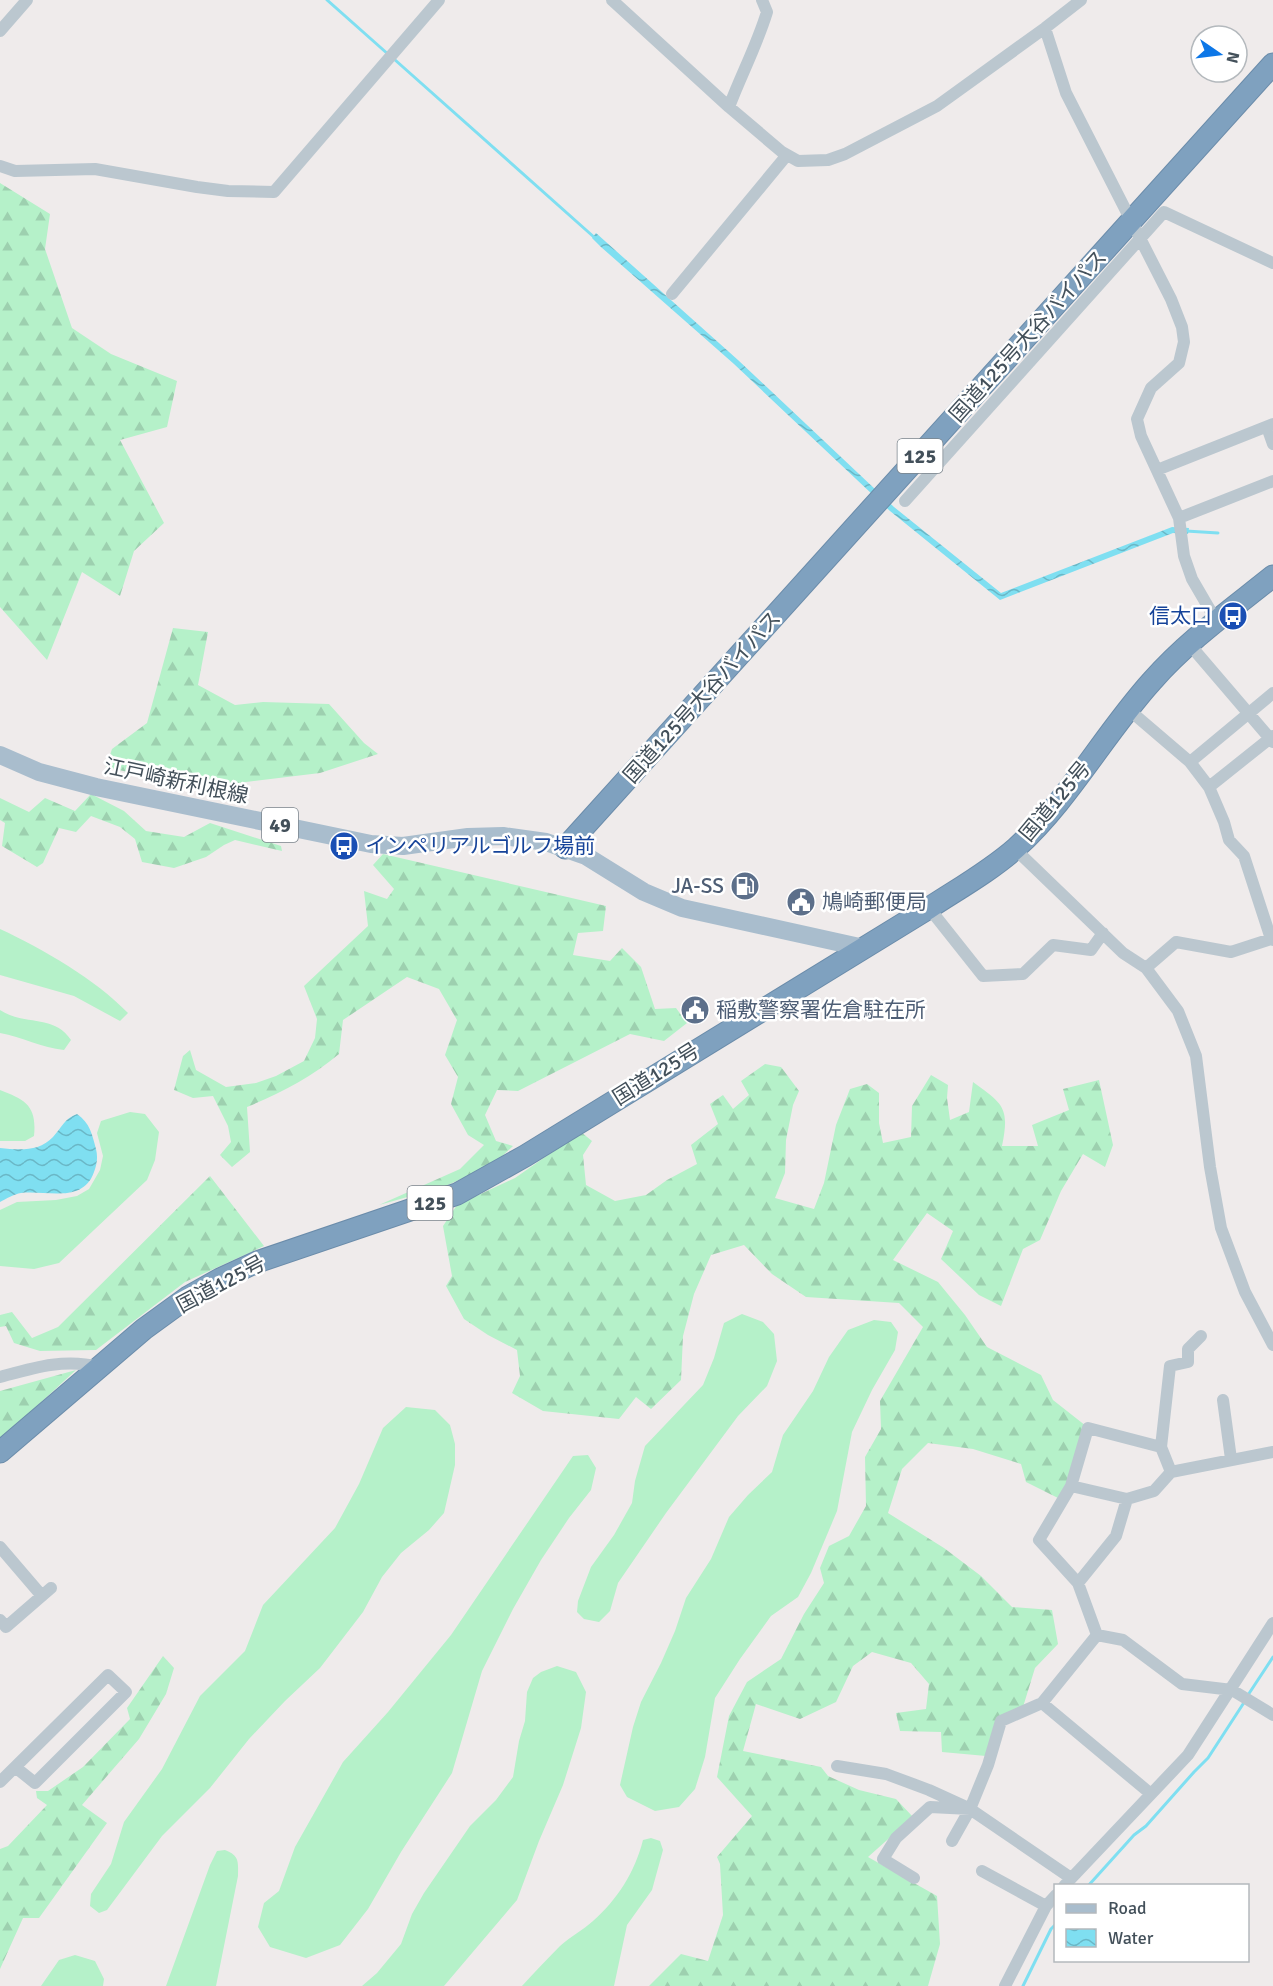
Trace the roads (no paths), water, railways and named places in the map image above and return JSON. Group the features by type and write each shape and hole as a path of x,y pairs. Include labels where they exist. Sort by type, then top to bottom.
{"highway":[{"name":"国道125号大谷バイパス","path":"565,848 1136,231 1273,64"},
{"name":"国道125号","path":"0,1452 144,1329 220,1279 257,1262 456,1194 525,1156 929,908 1015,849 1056,804 1128,709 1161,672 1273,576"}],"main road":[{"name":"江戸崎新利根線","path":"0,755 39,772 96,788 370,844 403,846 468,837 503,836 546,842 595,861 644,892 682,908 864,948"}],"street":[{"path":"0,31 27,0"},
{"path":"0,166 15,171 95,170 228,191 274,192 440,0"},
{"path":"612,0 729,107 787,155 798,161 828,160 845,154 937,106 1046,28 1081,0"},
{"path":"729,107 759,39 767,12 762,0"},
{"path":"1059,0 1063,14"},
{"path":"1046,28 1066,93 1171,299 1182,327 1184,342 1179,363 1151,388 1137,419 1141,436 1179,518 1184,556 1192,579 1217,622"},
{"path":"672,294 787,155"},
{"path":"905,501 1136,231 1164,212 1273,262"},
{"path":"1157,470 1270,426 1273,444"},
{"path":"1179,518 1273,481"},
{"path":"1190,645 1272,739 1209,788"},
{"path":"1190,762 1273,693"},
{"path":"1128,709 1190,762 1209,788 1229,840 1244,856 1272,940 1231,952 1176,942 1146,968"},
{"path":"1015,849 1123,953 1146,968 1178,1011 1196,1056 1210,1167 1221,1228 1245,1292 1273,1345"},
{"path":"929,908 983,976 1023,974 1053,945 1091,950 1103,933"},
{"path":"1171,1472 1161,1447 1170,1366 1188,1362 1188,1349 1201,1336"},
{"path":"0,1377 35,1367 62,1363 82,1363 99,1367"},
{"path":"1222,1400 1231,1459"},
{"path":"1097,1635 1078,1583 1039,1540 1071,1486 1088,1428 1161,1447"},
{"path":"1071,1486 1127,1499 1154,1491 1171,1472 1273,1452"},
{"path":"1078,1583 1116,1536 1127,1499"},
{"path":"0,1547 47,1592 6,1628 0,1620"},
{"path":"837,1766 886,1774 970,1809 1067,1882 1188,1755 1236,1692 1273,1623"},
{"path":"1097,1635 1122,1640 1182,1684 1236,1692 1273,1715"},
{"path":"952,1841 970,1809 988,1765 1001,1721 1042,1703 1097,1635"},
{"path":"0,1782 15,1767 108,1675 126,1692 34,1783 15,1767"},
{"path":"1042,1703 1151,1794"},
{"path":"914,1878 883,1859 896,1838 930,1807 970,1809"},
{"path":"982,1871 1046,1906"},
{"path":"1005,1986 1046,1906 1054,1897"}],"water":[{"path":"596,233 738,360 894,507 1001,593 1172,527 1189,528 1188,534 1173,533 1000,600 890,511 734,364 601,247 592,238"},
{"path":"77,1114 90,1129 97,1152 96,1166 89,1182 73,1192 21,1193 0,1202 0,1148 35,1148 47,1142 66,1121"}],"waterway":[{"path":"327,0 389,55"},
{"path":"394,59 595,238"},
{"path":"1186,531 1218,533"},
{"path":"1248,1695 1273,1657"},
{"path":"1090,1884 1208,1758 1245,1701"},
{"path":"1023,1986 1054,1926"}],"place":[{"name":"信太口","path":"1233,616"},
{"name":"インペリアルゴルフ場前","path":"344,846"},
{"name":"JA-SS","path":"745,886"},
{"name":"鳩崎郵便局","path":"801,902"},
{"name":"稲敷警察署佐倉駐在所","path":"695,1010"}]}
